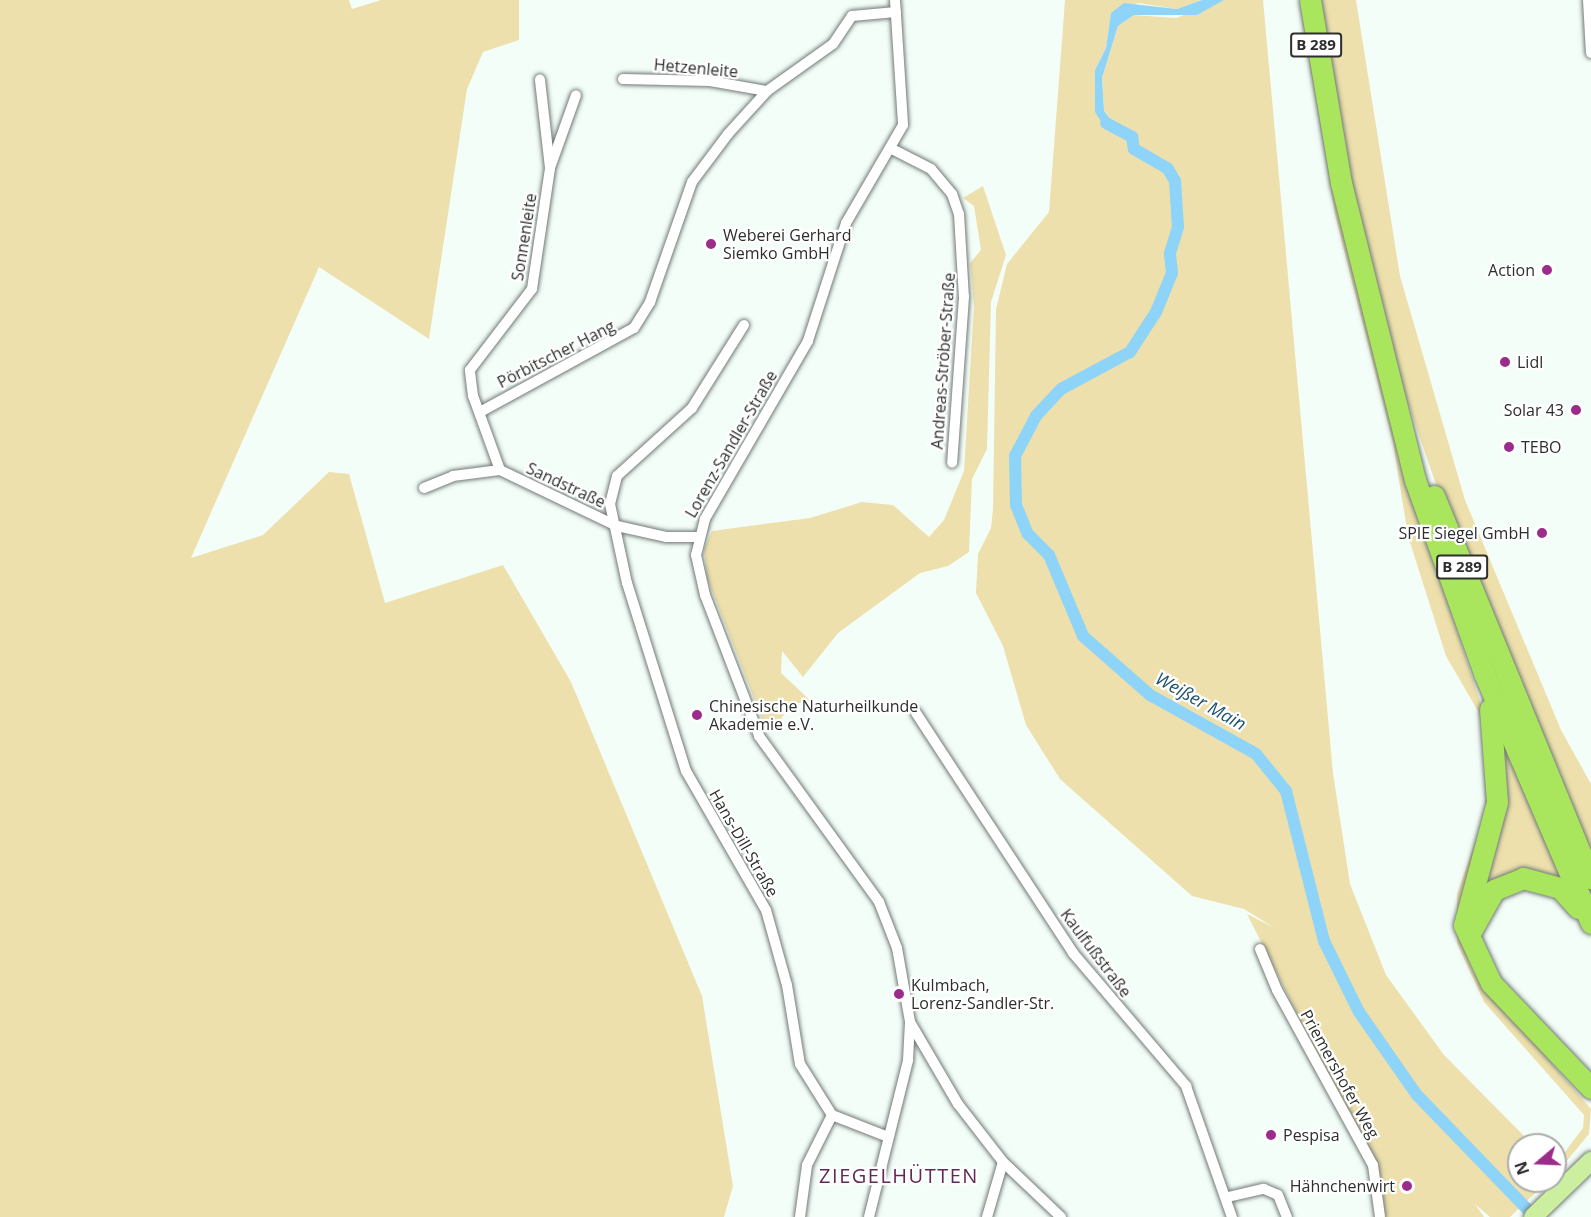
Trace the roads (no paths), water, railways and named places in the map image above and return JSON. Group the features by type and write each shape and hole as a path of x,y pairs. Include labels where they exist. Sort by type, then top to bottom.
{"highway":[{"name":"B 289","path":"1310,0 1341,183 1415,480 1484,673 1591,923"},
{"name":"B 289","path":"1381,348 1452,543 1591,878"},
{"path":"1484,673 1499,769 1497,802 1466,906 1468,940 1491,983 1587,1081"},
{"path":"1468,940 1485,899 1523,878 1560,888 1591,929"}],"main road":[{"path":"1533,1217 1591,1161"}],"street":[{"name":"Lorenz-Sandler-Straße","path":"895,0 905,104 892,149 846,223 808,341 697,537 699,578 742,701 784,773 840,842 879,902 897,948 910,1022 958,1104 1003,1162 1061,1217"},
{"path":"1588,0 1591,52"},
{"name":"Pörbitscher Hang","path":"480,412 634,328 650,302 692,182 767,91 833,44 852,16 896,12"},
{"name":"Hetzenleite","path":"623,79 710,81 767,91"},
{"name":"Sonnenleite","path":"480,412 470,370 532,289 550,168 540,80"},
{"path":"550,168 576,95"},
{"name":"Andreas-Ströber-Straße","path":"892,149 931,169 952,194 959,214 964,297 952,464"},
{"name":"Hans-Dill-Straße","path":"744,324 692,408 617,476 609,493 627,583 686,771 766,910 787,985 800,1064 832,1115"},
{"path":"480,412 500,470"},
{"name":"Sandstraße","path":"424,488 453,476 500,470 617,526 666,537 697,537"},
{"name":"Kaulfußstraße","path":"916,712 1073,952 1186,1086 1227,1197 1232,1217"},
{"name":"Priemershofer Weg","path":"1260,949 1277,990 1373,1165 1380,1217"},
{"path":"869,1217 908,1060 910,1022"},
{"path":"800,1217 807,1165 832,1115 888,1137"},
{"path":"987,1217 1003,1162"},
{"path":"1227,1197 1264,1189 1278,1195 1287,1217"}],"water":[{"path":"1202,0 1224,0 1197,15 1134,15 1118,26 1102,78 1104,111 1121,133 1106,129 1095,112 1095,70 1106,48 1111,13 1124,3 1177,9"}],"waterway":[{"name":"Weißer Main","path":"1106,123 1132,137 1134,149 1168,169 1175,181 1178,227 1170,254 1172,273 1156,312 1130,352 1061,389 1036,416 1015,456 1016,505 1028,534 1049,555 1083,636 1150,695 1256,754 1286,791 1324,941 1359,1012 1417,1095 1535,1217"}],"place":[{"name":"Weberei Gerhard Siemko GmbH","path":"711,244"},
{"name":"Action","path":"1547,270"},
{"name":"Lidl","path":"1505,362"},
{"name":"Solar 43","path":"1576,410"},
{"name":"TEBO","path":"1509,447"},
{"name":"SPIE Siegel GmbH","path":"1542,533"},
{"name":"Chinesische Naturheilkunde Akademie e.V.","path":"697,715"},
{"name":"Kulmbach, Lorenz-Sandler-Str.","path":"899,994"},
{"name":"Pespisa","path":"1271,1135"},
{"name":"Hähnchenwirt","path":"1407,1186"}],"district":[{"name":"ZIEGELHÜTTEN","path":"899,1175"}]}
